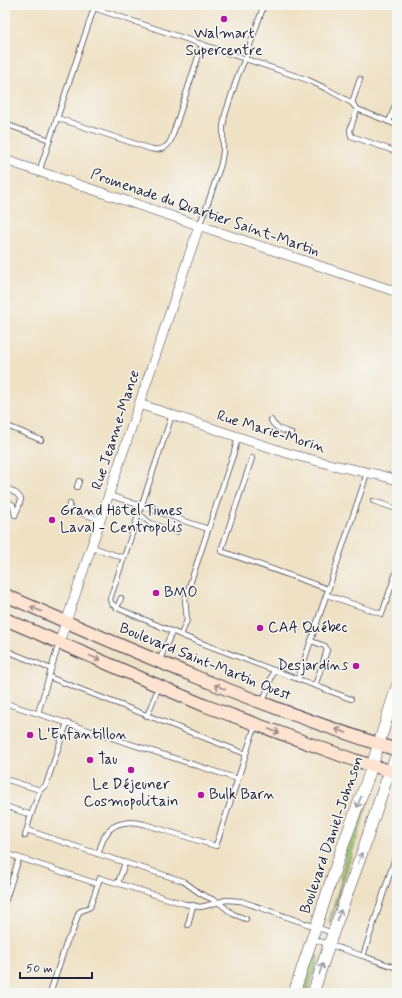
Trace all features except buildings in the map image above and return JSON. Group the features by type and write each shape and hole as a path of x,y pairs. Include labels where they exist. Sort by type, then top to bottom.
{"main road":[{"name":"Boulevard Saint-Martin Ouest","path":"5,595 220,687 397,750"},
{"path":"5,619 206,706 372,766 393,772"}],"street":[{"name":"Promenade du Quartier Saint-Martin","path":"5,160 397,292"},
{"name":"Rue Jeanne-Mance","path":"59,643 199,226"},
{"name":"Rue Marie-Morin","path":"139,404 299,456 397,480"},
{"name":"Boulevard Daniel-Johnson","path":"294,993 341,851 372,766 397,686"},
{"path":"313,993 329,944 393,772 397,754"}],"lane":[{"path":"85,5 316,84 352,103 357,109 397,125"},
{"path":"199,226 221,164 223,122 238,75 264,5"},
{"path":"39,172 94,8"},
{"path":"57,118 151,149 157,150 168,145 171,140 202,45"},
{"path":"352,103 360,79"},
{"path":"389,122 397,100"},
{"path":"357,109 350,130 351,136 397,152"},
{"path":"5,124 50,140"},
{"path":"172,415 110,599 111,603 117,608 172,632 351,699"},
{"path":"271,420 272,424 276,427 291,433"},
{"path":"5,425 41,440"},
{"path":"181,635 187,620 185,599 238,437"},
{"path":"252,458 221,552 328,589"},
{"path":"298,679 367,472"},
{"path":"77,487 79,481"},
{"path":"5,487 17,494 20,500 15,515 13,505 5,500"},
{"path":"109,495 208,528"},
{"path":"373,501 397,509"},
{"path":"70,504 68,509 101,520"},
{"path":"138,514 150,523 176,532"},
{"path":"92,547 124,558"},
{"path":"326,595 382,614 397,570"},
{"path":"117,608 121,598"},
{"path":"340,606 341,600"},
{"path":"159,662 172,632"},
{"path":"311,641 324,646 327,650 315,686"},
{"path":"38,713 59,643"},
{"path":"5,650 51,669"},
{"path":"263,703 274,670"},
{"path":"49,677 246,754"},
{"path":"147,716 159,686"},
{"path":"5,703 238,779"},
{"path":"26,836 31,815 40,790 46,785 67,723"},
{"path":"98,854 104,838 109,831 117,825 134,822 216,846 256,724"},
{"path":"5,779 40,790"},
{"path":"5,806 31,815"},
{"path":"27,830 183,881 201,894 218,902 233,914 246,919"},
{"path":"363,956 397,852"},
{"path":"5,853 98,884"},
{"path":"5,902 19,858"},
{"path":"118,883 125,863"},
{"path":"50,993 67,941 72,933 79,912 90,907 100,878 200,907 226,900 241,901 333,933"},
{"path":"188,926 193,905"},
{"path":"312,939 397,968"}],"green space":[{"path":"372,786 330,923 329,922 340,885 347,848"},
{"path":"313,955 319,957 307,993 302,993"}],"place":[{"name":"Walmart Supercentre","path":"224,19"},
{"name":"Grand Hôtel Times Laval - Centropolis","path":"52,520"},
{"name":"BMO","path":"156,593"},
{"name":"CAA Québec","path":"260,628"},
{"name":"Desjardins","path":"356,666"},
{"name":"L'Enfantillon","path":"30,735"},
{"name":"Tau","path":"90,760"},
{"name":"Le Déjeuner Cosmopolitain","path":"131,770"},
{"name":"Bulk Barn","path":"201,795"}]}
